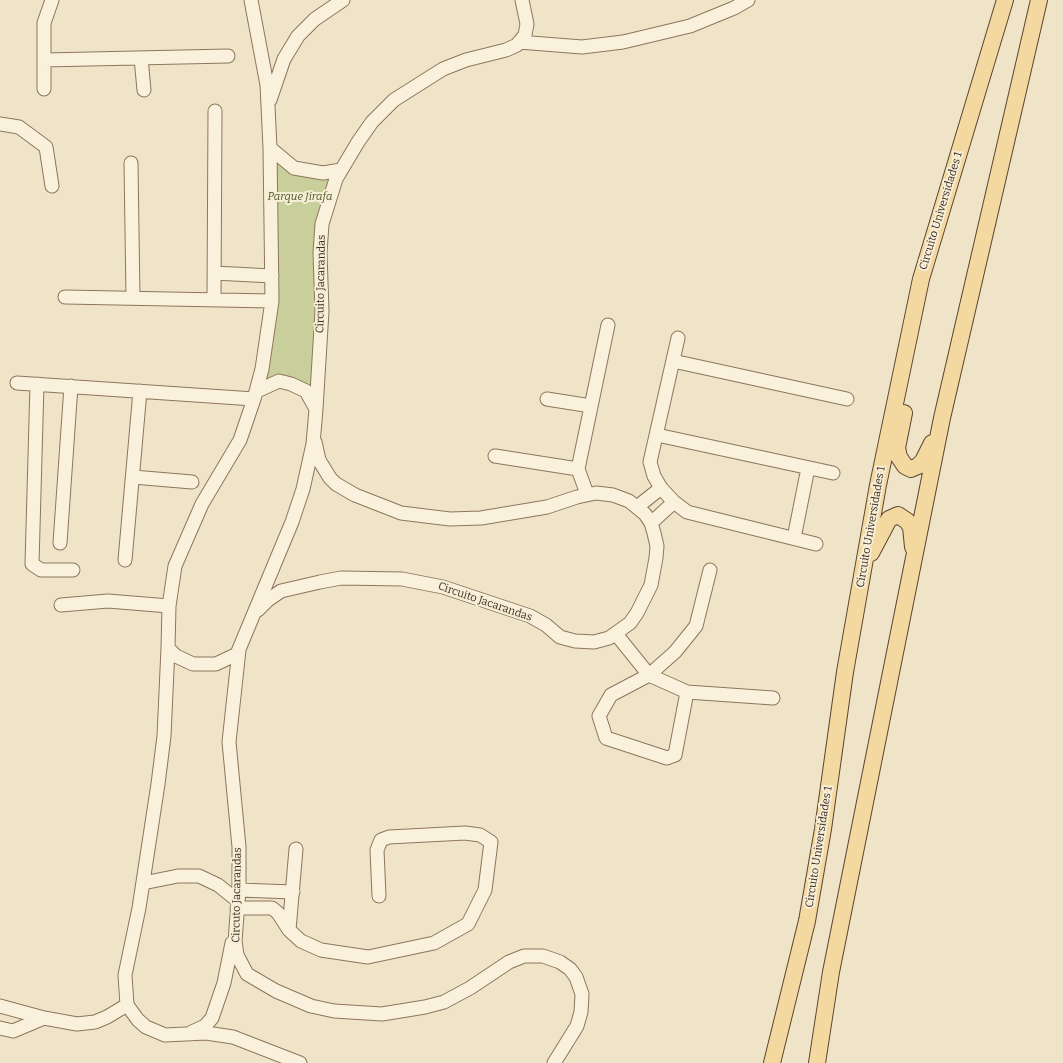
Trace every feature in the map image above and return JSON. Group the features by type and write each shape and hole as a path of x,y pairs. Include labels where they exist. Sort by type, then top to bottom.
{"main road":[{"name":"Circuito Universidades 1","path":"772,1063 807,921 823,829 844,672 878,485 921,279 1005,0"},
{"path":"817,1063 831,972 942,418 1040,0"},
{"path":"921,279 923,303 897,448 899,457 905,466 911,469 918,466 923,461 942,418"},
{"path":"863,569 889,519 898,515 907,521 912,531 913,543 910,578"}],"street":[{"path":"44,89 44,23 52,0"},
{"path":"251,0 267,85 270,148 272,300 262,369 240,440 202,504 175,566 169,606 164,736 143,883 125,974 127,1005 138,1020 150,1029 165,1035 206,1033 233,1037 300,1063"},
{"path":"268,105 284,59 298,36 315,19 343,0"},
{"path":"519,42 525,35 527,24 522,0"},
{"path":"519,42 582,47 623,42 690,26 734,8 748,0"},
{"name":"Circuito Jacarandas","path":"253,617 272,597 292,588 342,578 402,579 443,587 530,616 546,625 560,637 575,641 594,642 616,634 630,623 638,613 651,584 657,546 651,523 637,507 629,501 613,495 596,493 587,494 547,507 481,518 450,519 401,513 355,495 336,484 330,478 319,460 314,436 322,311 320,253 322,224 331,193 341,170 372,122 394,100 443,69 466,60 506,50 519,42"},
{"path":"44,60 228,56"},
{"path":"141,58 144,90"},
{"path":"214,299 215,111"},
{"path":"0,124 19,127 46,147 52,186"},
{"path":"270,148 294,168 323,173 341,170"},
{"path":"131,163 133,298"},
{"path":"214,273 272,276"},
{"path":"64,297 272,300"},
{"path":"587,494 578,469 608,325"},
{"path":"678,338 650,462 654,476 662,488 674,502 686,512 816,544"},
{"path":"673,361 847,399"},
{"path":"16,383 140,391 255,395 279,381 291,384 306,391 316,409"},
{"path":"37,384 32,564 41,570 73,570"},
{"path":"60,543 71,386"},
{"path":"125,560 140,391"},
{"path":"547,399 591,406"},
{"path":"657,435 833,474"},
{"name":"Circuto Jacarandas","path":"314,436 303,489 292,522 239,650 229,742 239,847 238,900 235,931 237,955 248,974 254,979 300,1002 322,1009 346,1012 392,1013 435,1005 457,995 517,958 536,955 556,960 570,969 576,977 582,994 582,1003 577,1026 554,1063"},
{"path":"495,456 578,469"},
{"path":"794,538 808,468"},
{"path":"133,477 192,482"},
{"path":"637,507 662,488"},
{"path":"651,523 674,502"},
{"path":"687,692 675,755 667,758 606,738 599,716 611,695 649,676 675,652 696,626 710,570"},
{"path":"61,605 108,601 169,606"},
{"path":"616,634 649,676 687,692 773,698"},
{"path":"168,648 176,656 193,664 216,664 237,654 239,650"},
{"path":"143,883 178,876 199,876 218,885 238,900 272,908 278,913 289,930 302,941 321,950 368,957 434,943 468,924 485,890 491,842 480,835 465,833 389,837 381,840 377,850 379,896"},
{"path":"289,930 296,849"},
{"path":"238,900 293,892"},
{"path":"185,1035 205,1026 212,1018 224,984 235,931"},
{"path":"0,1006 44,1018 77,1024 95,1022 107,1017 127,1005"},
{"path":"0,1028 13,1031 44,1018"}],"green space":[{"name":"Parque Jirafa","path":"270,148 299,169 341,170 329,200 316,409 291,384 257,391 273,281"}]}
